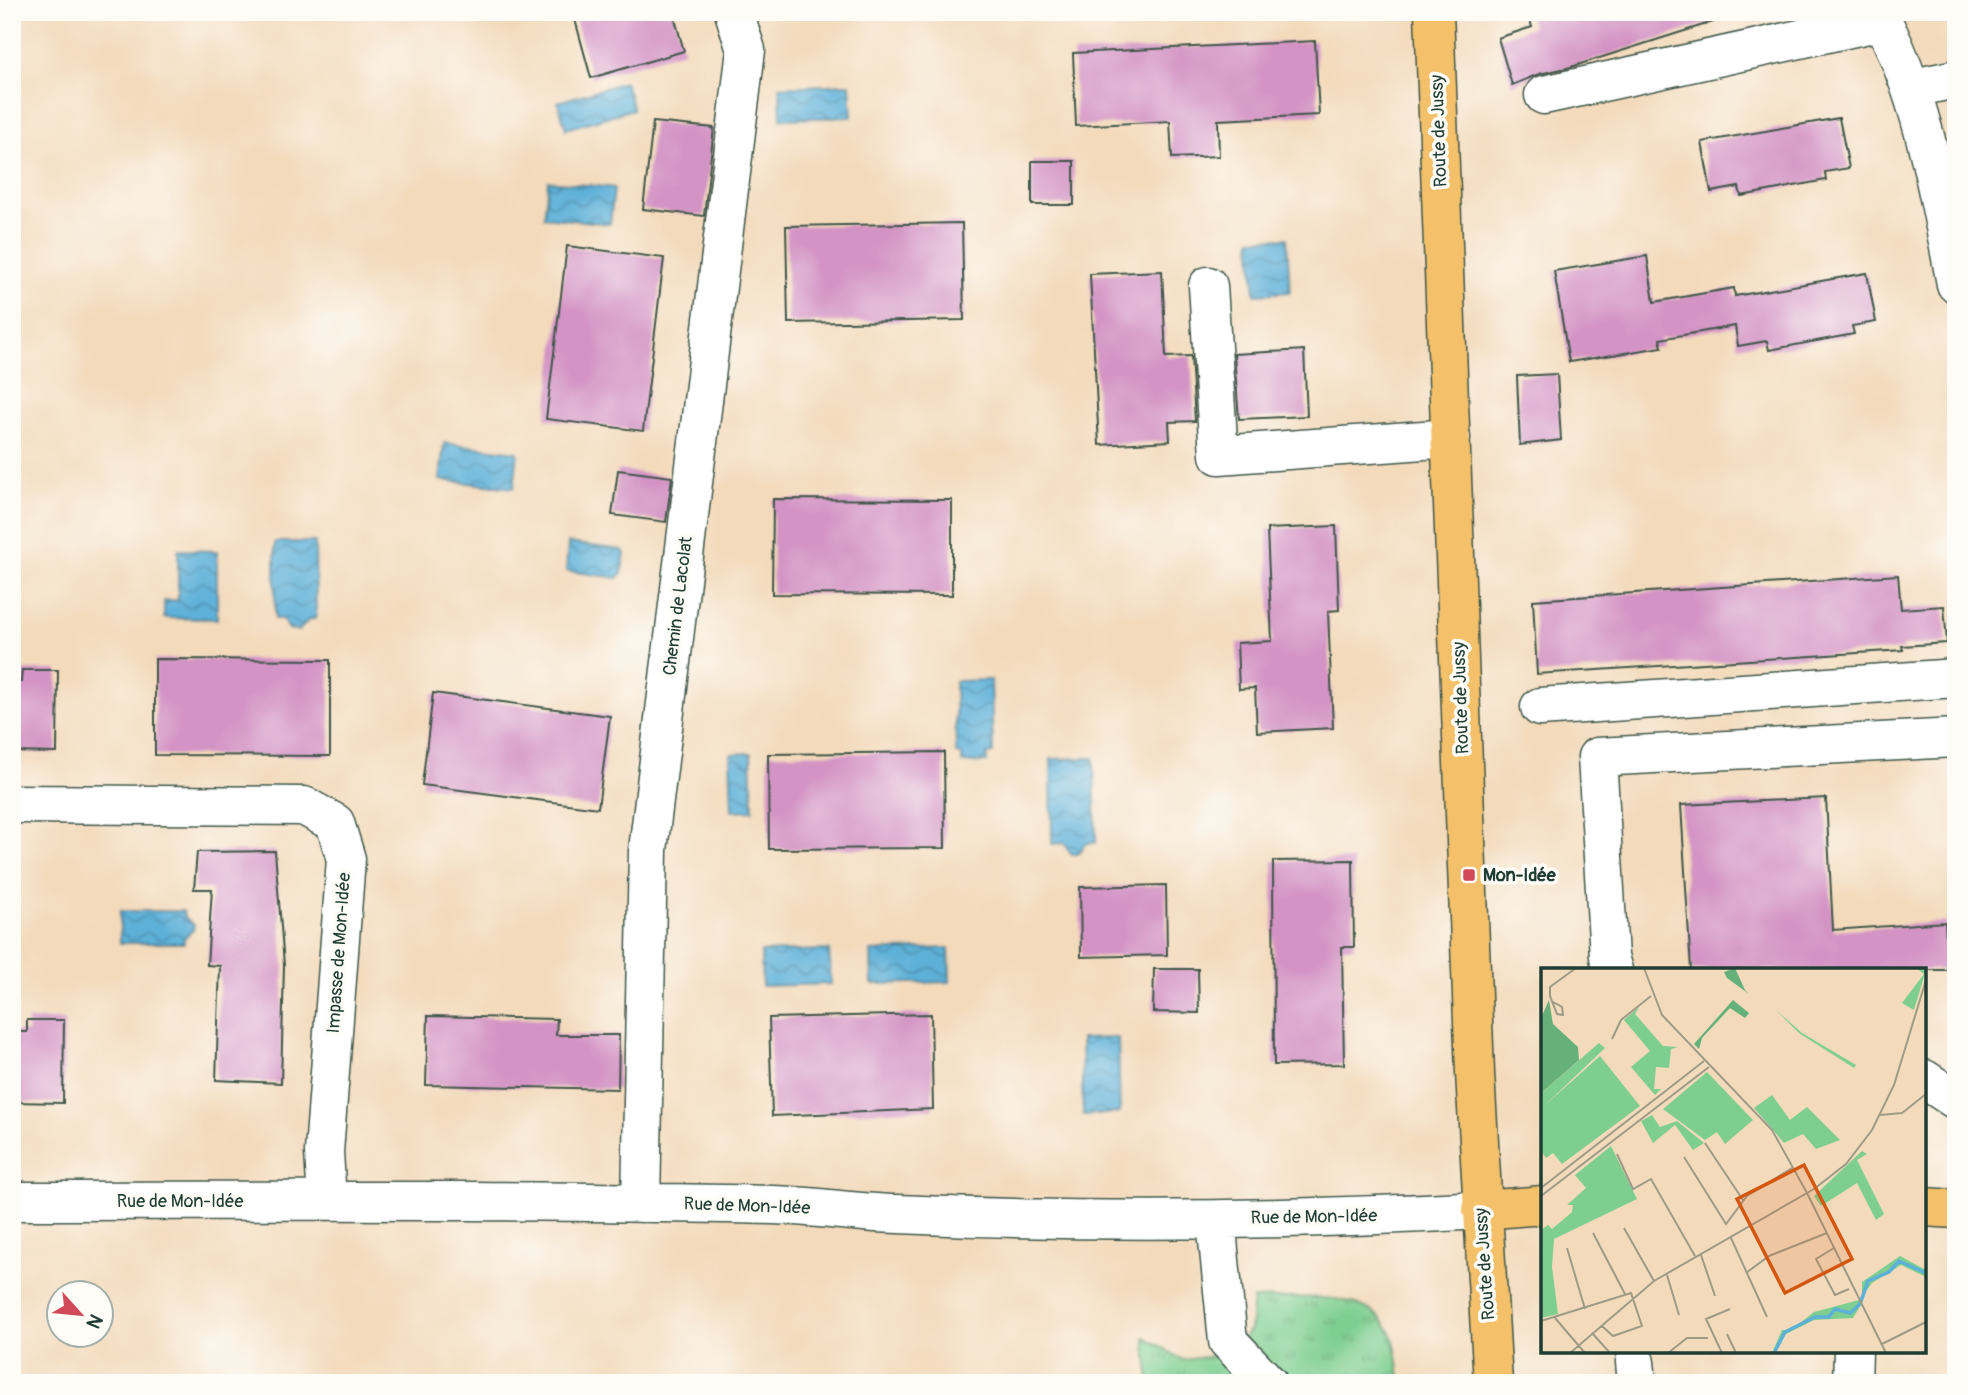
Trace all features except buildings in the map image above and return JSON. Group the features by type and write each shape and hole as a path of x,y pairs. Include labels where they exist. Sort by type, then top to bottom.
{"main road":[{"name":"Route de Jussy","path":"1434,12 1482,1210 1493,1383"},
{"path":"1482,1210 1541,1205"},
{"path":"1926,1207 1956,1209"}],"street":[{"name":"Chemin de Lacolat","path":"641,1203 648,850 746,50 734,12"},
{"path":"1544,95 1880,16 1913,88 1937,183 1956,284"},
{"path":"1913,88 1956,79"},
{"path":"1208,286 1219,455 1451,438"},
{"path":"1540,707 1956,678"},
{"path":"1612,968 1609,957 1597,757 1956,738"},
{"name":"Impasse de Mon-Idée","path":"12,804 304,806 335,823 345,859 324,1152 327,1201"},
{"path":"1926,1080 1956,1100"},
{"name":"Rue de Mon-Idée","path":"12,1201 779,1205 898,1214 1216,1220 1324,1219 1482,1210"},
{"path":"1216,1220 1228,1341 1269,1383"},
{"path":"1852,1383 1853,1353"}],"green space":[{"path":"1310,1297 1350,1302 1367,1309 1381,1319 1392,1335 1401,1383 1150,1383 1145,1337 1183,1360 1228,1354 1250,1330 1253,1299"}],"water":[{"path":"625,82 633,109 566,129 558,102"},
{"path":"850,84 852,117 781,119 780,87"},
{"path":"548,181 614,188 610,224 544,217"},
{"path":"1287,238 1290,292 1255,294 1251,239"},
{"path":"444,443 518,452 514,488 440,480"},
{"path":"275,542 315,542 316,619 309,619 299,631 289,629 282,619 275,619"},
{"path":"568,543 622,550 625,553 622,573 618,578 566,571"},
{"path":"178,550 217,551 217,619 164,618 164,601 178,600"},
{"path":"991,680 993,753 987,754 987,762 962,763 962,755 956,754 955,681"},
{"path":"751,753 753,810 732,811 730,754"},
{"path":"1094,758 1096,843 1086,843 1078,854 1071,854 1064,843 1052,844 1051,759"},
{"path":"120,911 183,911 184,917 194,925 193,930 184,938 184,943 120,943"},
{"path":"949,948 950,982 872,984 871,951"},
{"path":"829,950 831,984 762,986 761,952"},
{"path":"1118,1038 1120,1113 1083,1115 1081,1039"}],"place":[{"name":"Mon-Idée","path":"1469,875"}]}
